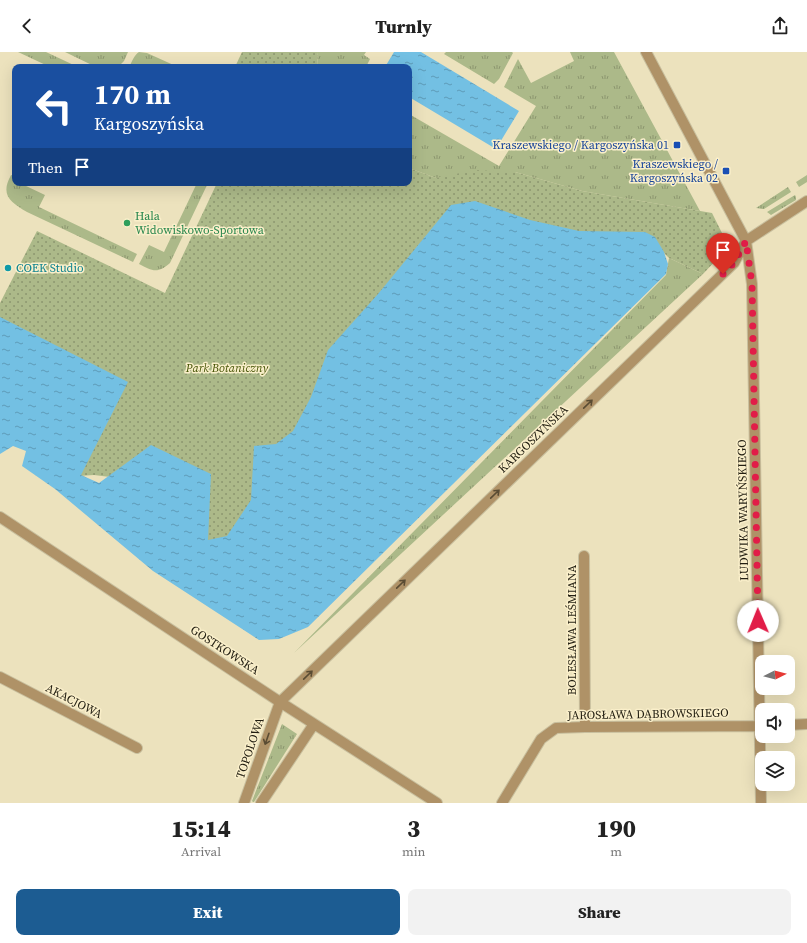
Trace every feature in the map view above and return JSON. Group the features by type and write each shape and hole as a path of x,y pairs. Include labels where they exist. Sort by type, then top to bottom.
{"street":[{"name":"LUDWIKA WARYŃSKIEGO","path":"646,52 746,241 752,284 760,703"},
{"name":"KARGOSZYŃSKA","path":"280,702 734,263 746,241 807,201"},
{"name":"GOSTKOWSKA","path":"0,518 437,803"},
{"name":"BOLESŁAWA LEŚMIANA","path":"584,556 585,727"},
{"name":"AKACJOWA","path":"0,678 137,748"},
{"name":"TOPOLOWA","path":"244,803 280,702"},
{"path":"261,803 314,724"},
{"path":"795,725 807,724"},
{"name":"JAROSŁAWA DĄBROWSKIEGO","path":"502,803 541,739 556,728 755,726"},
{"name":"LUDWIKA WARYŃSKIEGO","path":"761,743 761,803"}],"green space":[{"path":"18,52 46,52 72,64 44,64"},
{"path":"65,52 128,52 121,64 90,64"},
{"path":"242,52 317,52 318,64 236,64"},
{"path":"317,52 366,52 364,55 370,59 368,64 318,64"},
{"path":"446,52 513,53 499,79 494,84 444,54"},
{"path":"570,52 614,52 700,211 582,191 515,172 436,178 412,169 412,116 499,166 536,106 504,87 518,59 531,83 574,61"},
{"path":"137,53 147,53 171,64 130,64"},
{"name":"Park Botaniczny","path":"412,169 436,178 475,170 515,172 582,191 712,213 723,235 721,255 703,274 669,258 647,236 261,500 229,542 204,542 110,477 94,475 78,476 0,338 0,303 37,231 165,293 216,186 412,186"},
{"path":"12,175 12,186 26,186 45,195 39,207 137,254 133,262 27,212 16,205 8,197 6,188"},
{"path":"807,175 807,182 799,187 796,182"},
{"path":"196,186 207,186 170,263 158,270 151,270 139,264 149,245 164,252"},
{"path":"788,187 791,192 764,209 756,208"},
{"path":"795,195 796,200 771,215 767,212"},
{"path":"669,258 703,274 294,653 666,275"},
{"path":"282,724 297,734 253,802 252,801"}],"water":[{"path":"394,52 421,52 519,111 496,149 412,99 412,64 387,64"},
{"path":"475,201 530,220 579,231 645,232 655,237 664,252 668,264 666,274 308,627 279,639 259,640 153,571 55,489 22,466 26,451 13,446 0,454 0,317 128,382 81,475 99,483 151,445 211,474 208,540 227,536 251,500 254,446 276,444 293,431 311,397 328,350 378,294 451,205"}],"place":[{"name":"Kraszewskiego / Kargoszyńska 01","path":"677,145"},
{"name":"Kraszewskiego / Kargoszyńska 02","path":"726,171"},
{"name":"Hala Widowiskowo-Sportowa","path":"127,223"},
{"name":"COEK Studio","path":"8,268"}],"route":[{"path":"723,274 734,263 746,241 752,284 758,621"}]}
